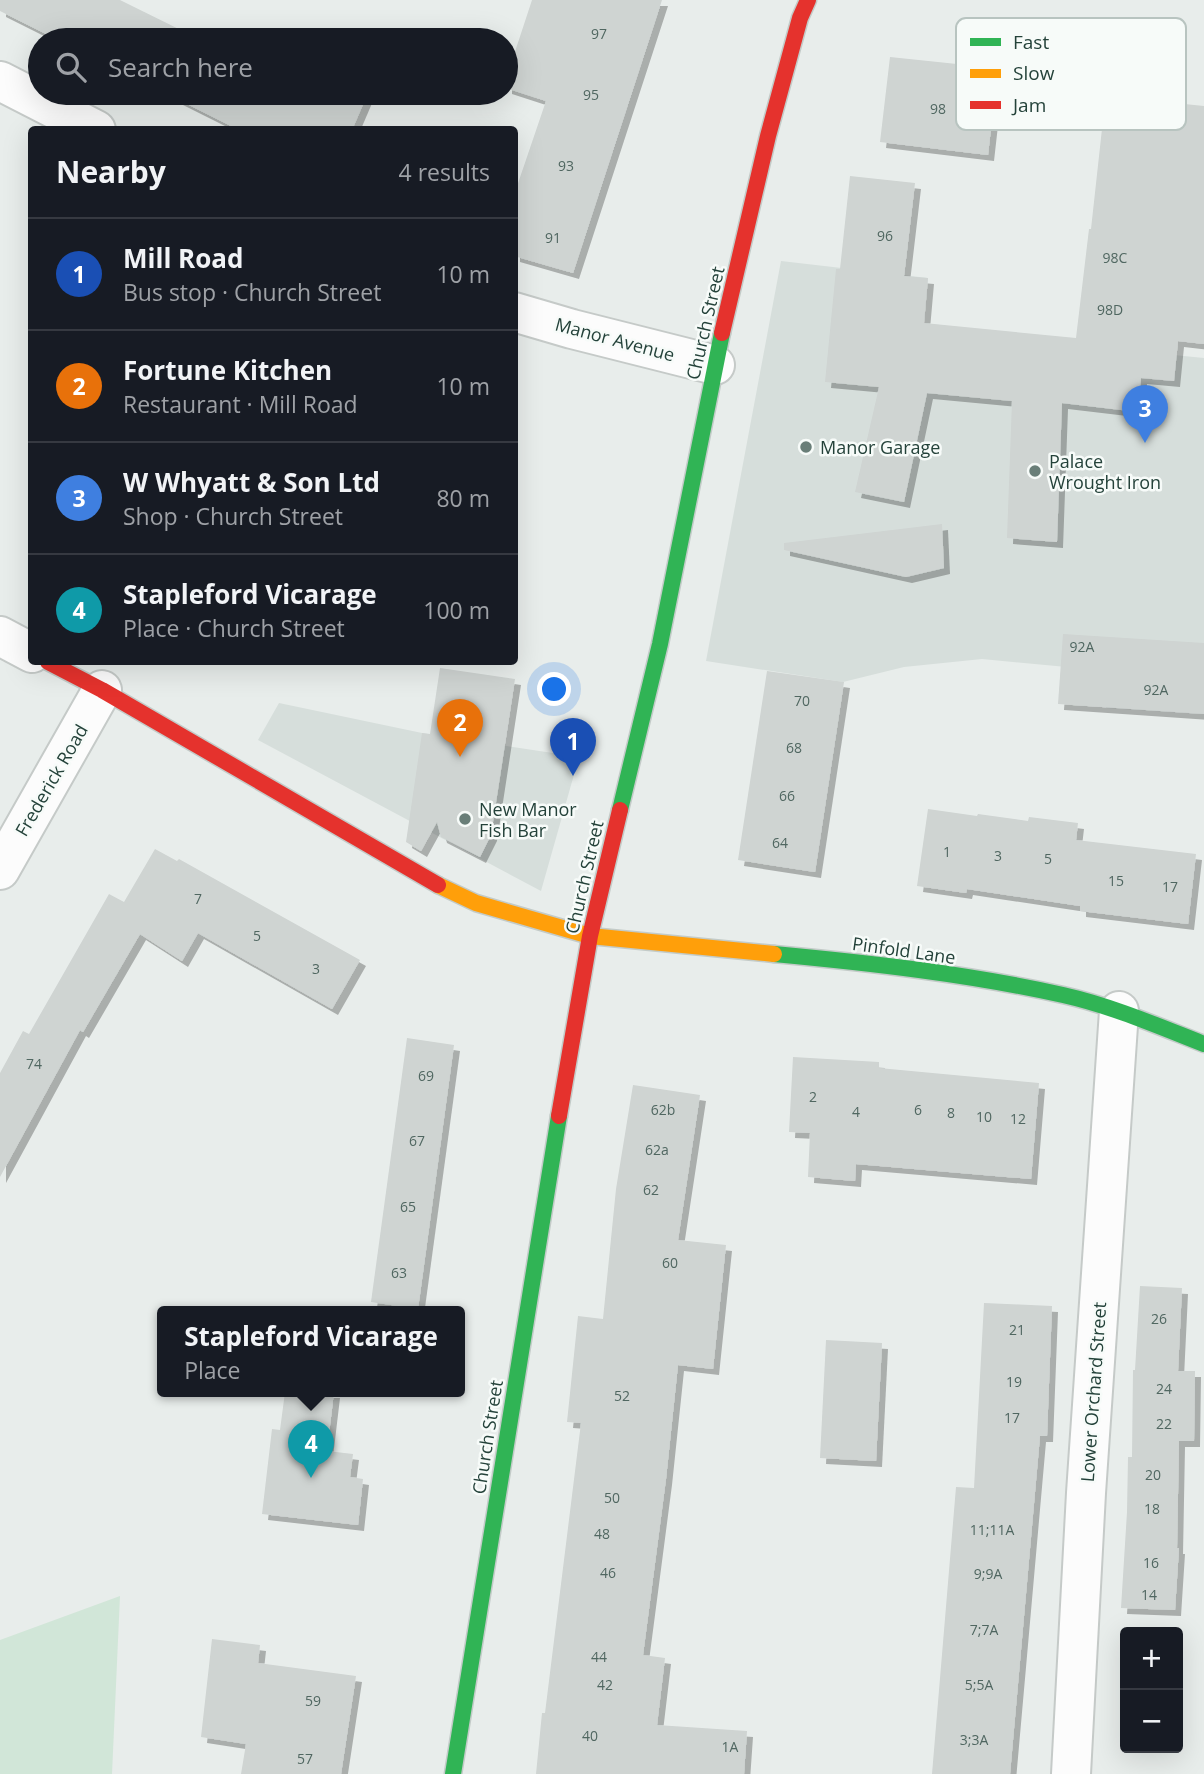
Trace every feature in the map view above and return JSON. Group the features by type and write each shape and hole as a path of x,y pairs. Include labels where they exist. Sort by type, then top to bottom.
{"main road":[{"name":"Church Street","path":"453,1774 540,1226 590,936 660,643 715,365 768,136 800,18 808,0"},
{"name":"Pinfold Lane","path":"54,665 102,690 426,879 476,903 590,936 888,965 1064,995 1119,1011 1204,1044"}],"street":[{"path":"0,81 28,95"},
{"path":"47,105 88,126"},
{"name":"Manor Avenue","path":"518,313 715,365"},
{"path":"0,636 28,651"},
{"name":"Frederick Road","path":"0,870 102,690"},
{"name":"Lower Orchard Street","path":"1070,1774 1119,1011"}],"shaded area":[{"path":"781,261 928,278 924,323 1204,358 1204,714 1106,708 1109,671 982,659 904,667 843,682 706,661"},
{"path":"279,703 422,733 579,757 541,891 258,740"}],"green space":[{"path":"120,1596 112,1774 0,1774 0,1640"}],"building":[{"path":"0,0 120,0 177,28 34,28 0,11"},
{"path":"532,0 662,0 573,273 518,257 518,183 546,101 518,92 518,43"},
{"path":"890,57 956,64 956,130 991,130 988,155 880,142"},
{"path":"1186,104 1204,106 1204,344 1178,341 1174,381 1141,378 1138,412 1062,403 1057,542 1007,538 1012,401 927,393 904,502 855,492 879,387 825,382 836,269 840,269 850,176 915,183 904,276 928,278 924,323 1076,338 1102,130 1186,130"},
{"path":"189,105 363,105 354,126 231,126"},
{"path":"942,524 944,568 906,577 784,550 784,543"},
{"path":"1063,634 1204,643 1204,714 1058,704"},
{"path":"440,668 515,679 491,835 480,857 441,837 437,822 421,851 406,842 422,733 430,734"},
{"path":"767,671 844,682 815,872 738,860"},
{"path":"928,809 1028,821 1029,817 1078,823 1076,840 1196,854 1188,924 1080,911 1080,906 967,889 966,893 917,886"},
{"path":"155,849 177,861 179,859 360,960 332,1009 198,933 182,961 140,934 83,1032 80,1030 0,1177 0,1073 23,1031 29,1034 109,894 124,902"},
{"path":"407,1038 454,1045 418,1306 371,1302"},
{"path":"793,1057 879,1062 879,1068 1039,1083 1031,1179 856,1164 855,1181 808,1177 810,1133 789,1132"},
{"path":"633,1085 700,1095 678,1240 726,1245 713,1369 678,1365 643,1655 665,1658 657,1725 747,1731 744,1774 536,1774 581,1423 567,1422 578,1316 603,1319 616,1189"},
{"path":"1140,1286 1182,1288 1178,1371 1195,1371 1194,1441 1179,1441 1179,1548 1175,1610 1121,1608"},
{"path":"984,1303 1052,1306 1047,1436 1040,1436 1010,1774 932,1774 956,1487 974,1488"},
{"path":"826,1340 882,1343 876,1461 820,1458"},
{"path":"284,1397 333,1397 327,1451 353,1454 350,1477 363,1479 358,1525 262,1514 272,1429 280,1430"},
{"path":"212,1639 260,1645 258,1663 356,1676 341,1774 241,1774 246,1744 201,1737"}],"traffic: fast":[{"path":"620,810 660,644 722,333"},
{"path":"774,954 919,970 1063,995 1152,1023 1204,1044"},
{"path":"453,1774 559,1116"}],"traffic: slow":[{"path":"438,885 476,903 590,936 774,954"}],"traffic: jam":[{"path":"722,333 768,136 800,18 808,0"},
{"path":"54,665 102,690 438,885"},
{"path":"559,1116 590,936 620,810"}],"place":[{"name":"W Whyatt & Son Ltd","path":"1145,443"},
{"name":"Manor Garage","path":"806,447"},
{"name":"Palace Wrought Iron","path":"1035,471"},
{"name":"Fortune Kitchen","path":"460,757"},
{"name":"Mill Road","path":"573,776"},
{"name":"New Manor Fish Bar","path":"465,819"},
{"name":"Stapleford Vicarage","path":"311,1478"}]}
